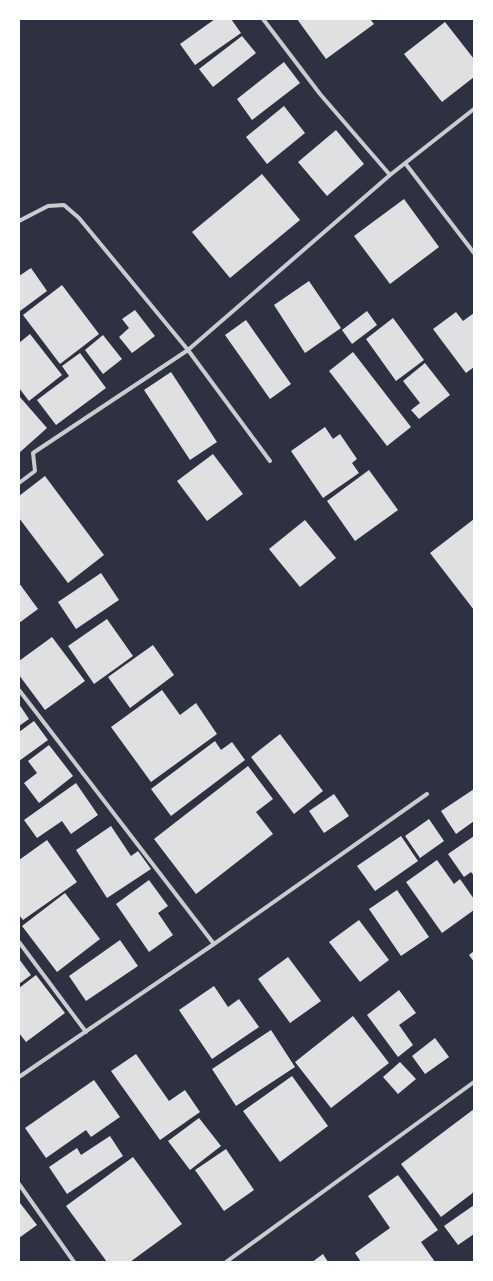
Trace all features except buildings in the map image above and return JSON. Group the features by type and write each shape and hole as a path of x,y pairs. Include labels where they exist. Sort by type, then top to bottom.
{"street":[{"path":"263,19 320,94 390,174"},
{"path":"19,483 35,471 33,453 188,350 390,174 474,109"},
{"path":"405,163 474,253"},
{"path":"19,221 48,206 64,205 79,218 188,350 270,461"},
{"path":"19,690 214,944"},
{"path":"19,1077 214,944 427,794"},
{"path":"19,942 86,1032"},
{"path":"226,1262 474,1082"},
{"path":"19,1184 74,1262"}]}
